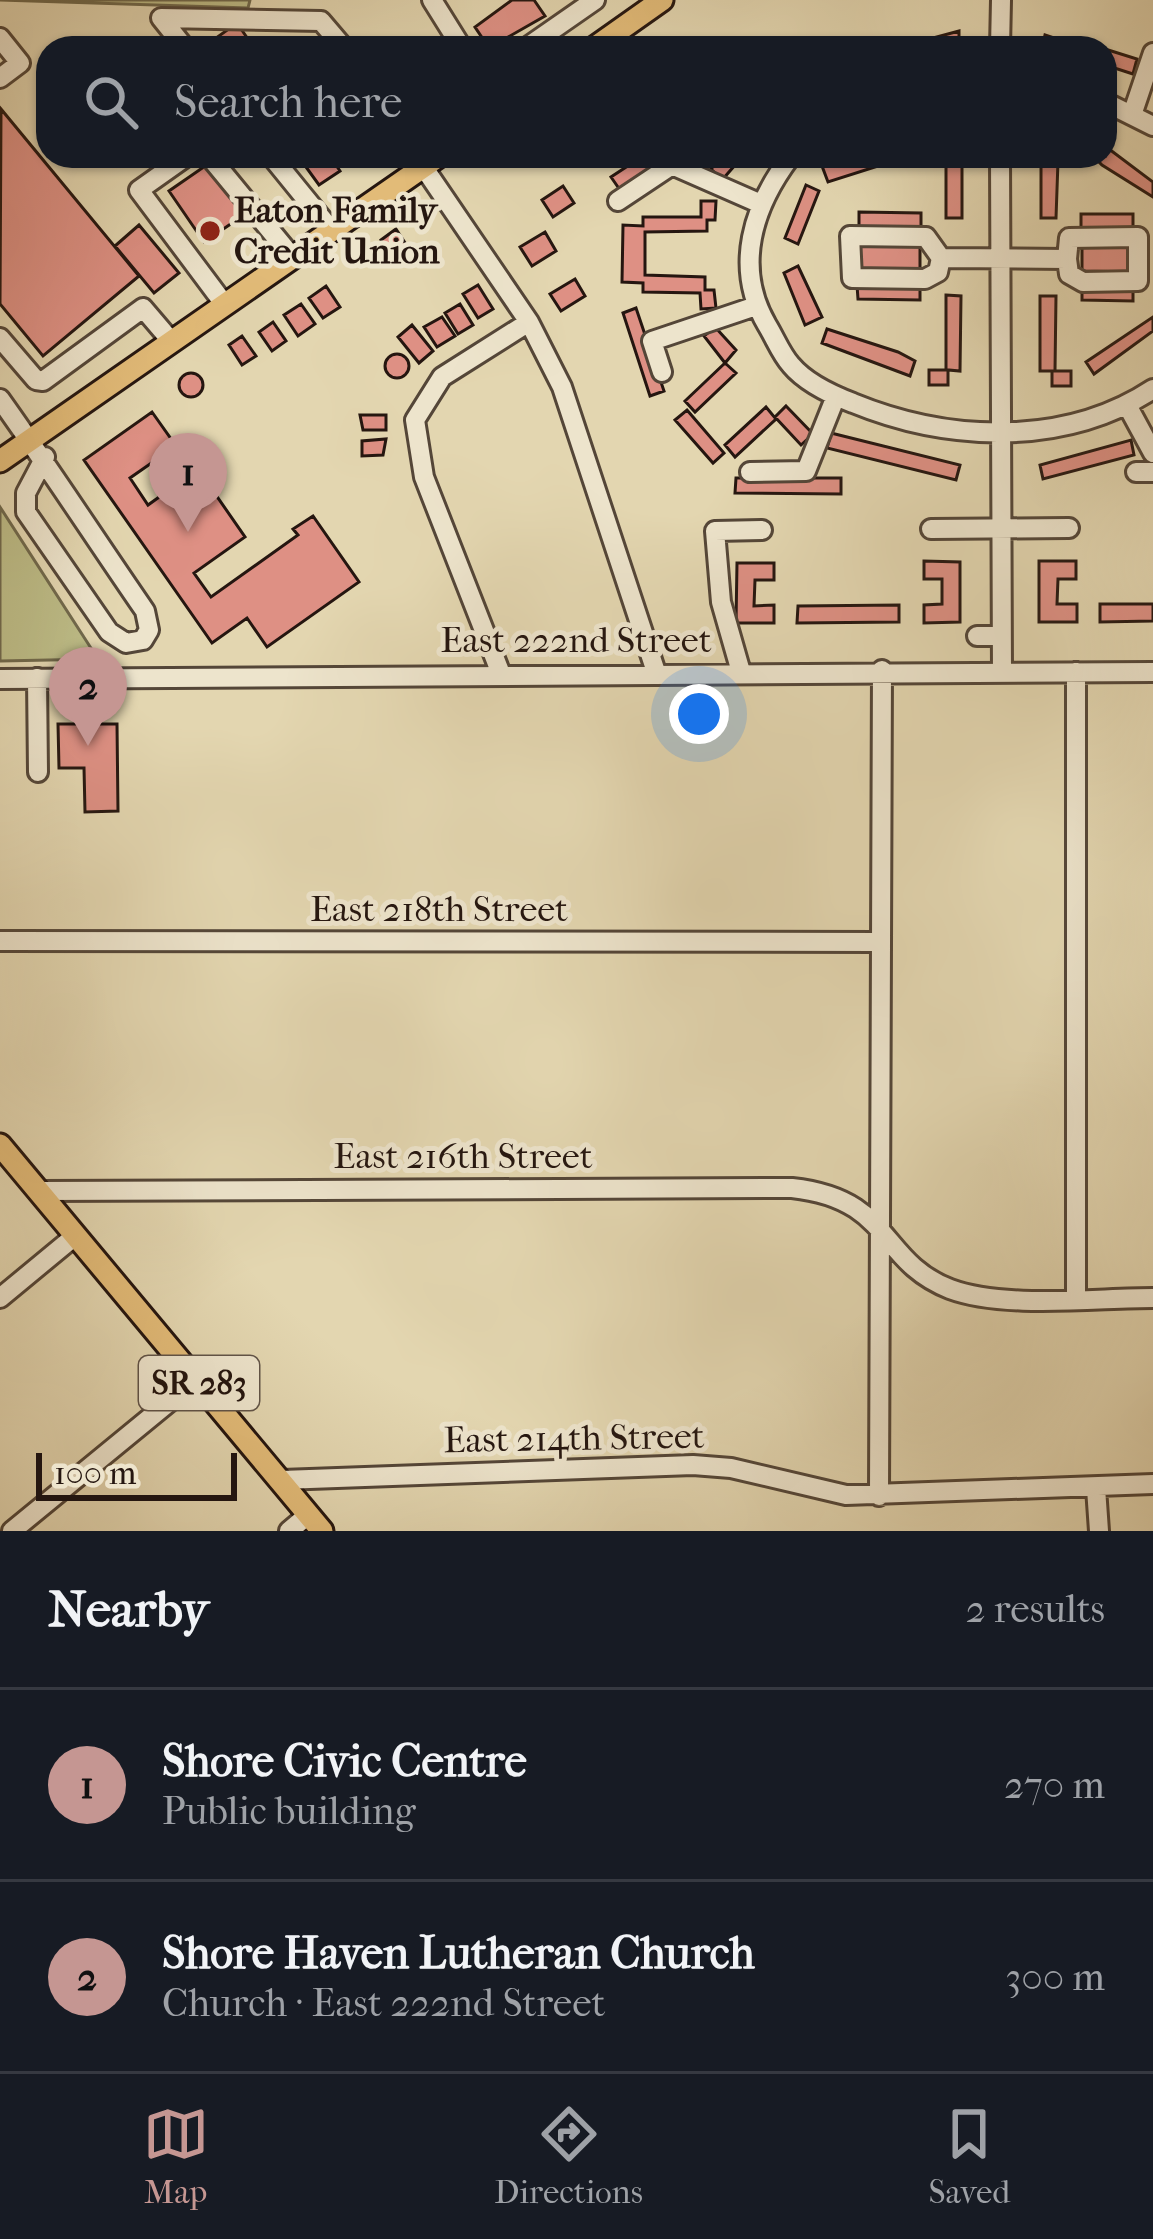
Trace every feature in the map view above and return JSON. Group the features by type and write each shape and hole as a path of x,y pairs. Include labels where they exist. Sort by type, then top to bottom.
{"main road":[{"path":"611,36 662,0"},
{"path":"0,461 415,168"},
{"name":"SR 283","path":"0,1145 315,1523"}],"street":[{"path":"432,0 454,36"},
{"path":"544,36 596,0"},
{"path":"1000,36 1001,0"},
{"path":"175,36 161,19 321,21 334,36"},
{"path":"0,38 20,63 0,78"},
{"path":"1132,115 1153,53"},
{"path":"1117,108 1153,126"},
{"path":"170,168 140,190 225,305"},
{"path":"219,168 293,258"},
{"path":"281,168 332,231"},
{"path":"431,168 529,322 562,387 656,672"},
{"path":"618,201 668,168"},
{"path":"679,168 760,204"},
{"path":"783,168 760,204 748,268 756,306 791,366 836,396 894,420 1000,432 1048,430 1107,416 1153,389"},
{"path":"1000,168 1001,671"},
{"path":"850,236 926,237 940,258 938,272 925,279 852,278 850,236"},
{"path":"940,258 1067,259"},
{"path":"662,372 652,341 756,306"},
{"path":"0,338 36,380 43,381 143,308 172,342"},
{"path":"501,674 424,477 415,420 442,377 529,322"},
{"path":"750,472 806,471 836,396"},
{"path":"0,399 45,457 145,611 149,630 142,640 126,643 109,632 26,512 26,493 45,457"},
{"path":"1127,405 1153,453"},
{"path":"931,529 1069,528"},
{"path":"741,672 721,602 716,531 762,530"},
{"path":"977,636 1001,636"},
{"path":"879,1496 882,670"},
{"name":"East 222nd Street","path":"0,679 882,670 1153,673"},
{"path":"1076,672 1076,1298"},
{"path":"38,679 38,772"},
{"name":"East 218th Street","path":"0,941 878,942"},
{"name":"East 216th Street","path":"40,1191 792,1188 846,1200 878,1222"},
{"path":"878,1222 910,1261 953,1290 990,1298 1153,1298"},
{"path":"0,1298 75,1236"},
{"path":"12,1531 196,1380"},
{"name":"East 214th Street","path":"281,1480 693,1465 731,1468 846,1495 1153,1484"},
{"path":"1096,1487 1099,1531"},
{"path":"289,1531 315,1523"}],"shaded area":[{"path":"0,0 250,0 248,8"},
{"path":"0,507 98,659 0,661"}],"building":[{"path":"512,0 534,0 545,16 510,36 481,36 475,27"},
{"path":"237,23 246,36 219,36"},
{"path":"1117,53 1137,59 1133,74 1117,69"},
{"path":"1,109 36,151 36,168 50,168 139,276 43,356 0,304"},
{"path":"1117,155 1153,182 1153,197 1107,168 1117,168"},
{"path":"202,168 211,168 244,215 204,242 169,191"},
{"path":"307,168 338,168 340,171 319,185"},
{"path":"625,168 653,168 620,190 611,177"},
{"path":"712,168 732,168 722,180"},
{"path":"823,168 872,168 828,182"},
{"path":"946,168 962,168 962,218 946,218"},
{"path":"1041,168 1058,168 1056,218 1041,218"},
{"path":"806,185 819,191 798,244 785,238"},
{"path":"563,186 574,203 553,217 542,200"},
{"path":"701,201 716,201 715,220 707,220 707,231 645,232 645,275 705,277 705,290 714,290 716,308 701,309 700,293 643,292 643,283 622,282 623,225 643,226 643,217 701,217"},
{"path":"859,212 921,213 921,227 859,227"},
{"path":"1081,214 1133,214 1133,229 1081,229"},
{"path":"139,225 179,273 154,293 115,246"},
{"path":"396,229 411,252 395,264 381,240"},
{"path":"545,232 556,251 532,266 520,247"},
{"path":"858,242 920,242 920,270 858,270"},
{"path":"1082,243 1134,243 1134,272 1082,271"},
{"path":"798,266 822,317 805,325 784,273"},
{"path":"575,279 585,296 561,311 550,294"},
{"path":"478,285 493,309 478,318 463,294"},
{"path":"857,285 920,285 920,300 858,299"},
{"path":"1082,285 1133,286 1133,301 1082,300"},
{"path":"326,286 340,307 323,318 309,298"},
{"path":"946,295 961,296 960,371 948,370 948,385 929,385 929,370 946,370"},
{"path":"1040,296 1056,296 1055,371 1071,371 1071,386 1052,386 1052,371 1040,371"},
{"path":"301,304 315,324 298,336 284,315"},
{"path":"460,304 473,325 458,334 445,313"},
{"path":"636,308 664,391 650,396 623,313"},
{"path":"442,317 455,336 437,347 424,327"},
{"path":"1153,317 1153,331 1094,374 1086,362"},
{"path":"273,322 286,341 272,351 259,332"},
{"path":"412,325 433,351 419,363 398,337"},
{"path":"715,327 736,350 725,363 704,336"},
{"path":"827,329 915,361 910,376 822,343"},
{"path":"242,336 256,356 242,365 229,345"},
{"path":"397,354 409,366 397,378 385,366"},
{"path":"725,363 736,373 695,412 685,401"},
{"path":"191,373 203,385 191,397 179,385"},
{"path":"786,406 813,434 801,445 775,417"},
{"path":"766,407 776,419 735,457 725,445"},
{"path":"687,410 724,453 713,463 675,420"},
{"path":"152,412 176,446 130,478 148,505 198,469 245,537 194,573 211,597 298,535 293,529 313,516 359,582 267,647 247,618 212,643 84,460"},
{"path":"360,415 386,415 386,430 363,430"},
{"path":"831,433 960,465 956,480 827,448"},
{"path":"386,439 383,455 362,456 362,441"},
{"path":"1131,440 1134,455 1043,479 1040,465"},
{"path":"736,478 841,478 841,494 735,493"},
{"path":"924,561 960,562 960,622 924,623 924,605 942,604 942,579 924,579"},
{"path":"1039,561 1076,561 1076,579 1058,579 1057,604 1077,604 1077,622 1039,622"},
{"path":"737,563 774,563 774,580 755,580 754,606 774,605 774,623 736,623"},
{"path":"1100,604 1153,604 1153,621 1100,622"},
{"path":"899,605 899,622 797,623 798,606"},
{"path":"58,724 117,724 118,811 85,812 84,768 59,768"}],"place":[{"name":"Eaton Family Credit Union","path":"210,231"},
{"name":"Shore Civic Centre","path":"188,532"},
{"name":"Shore Haven Lutheran Church","path":"88,746"}]}
